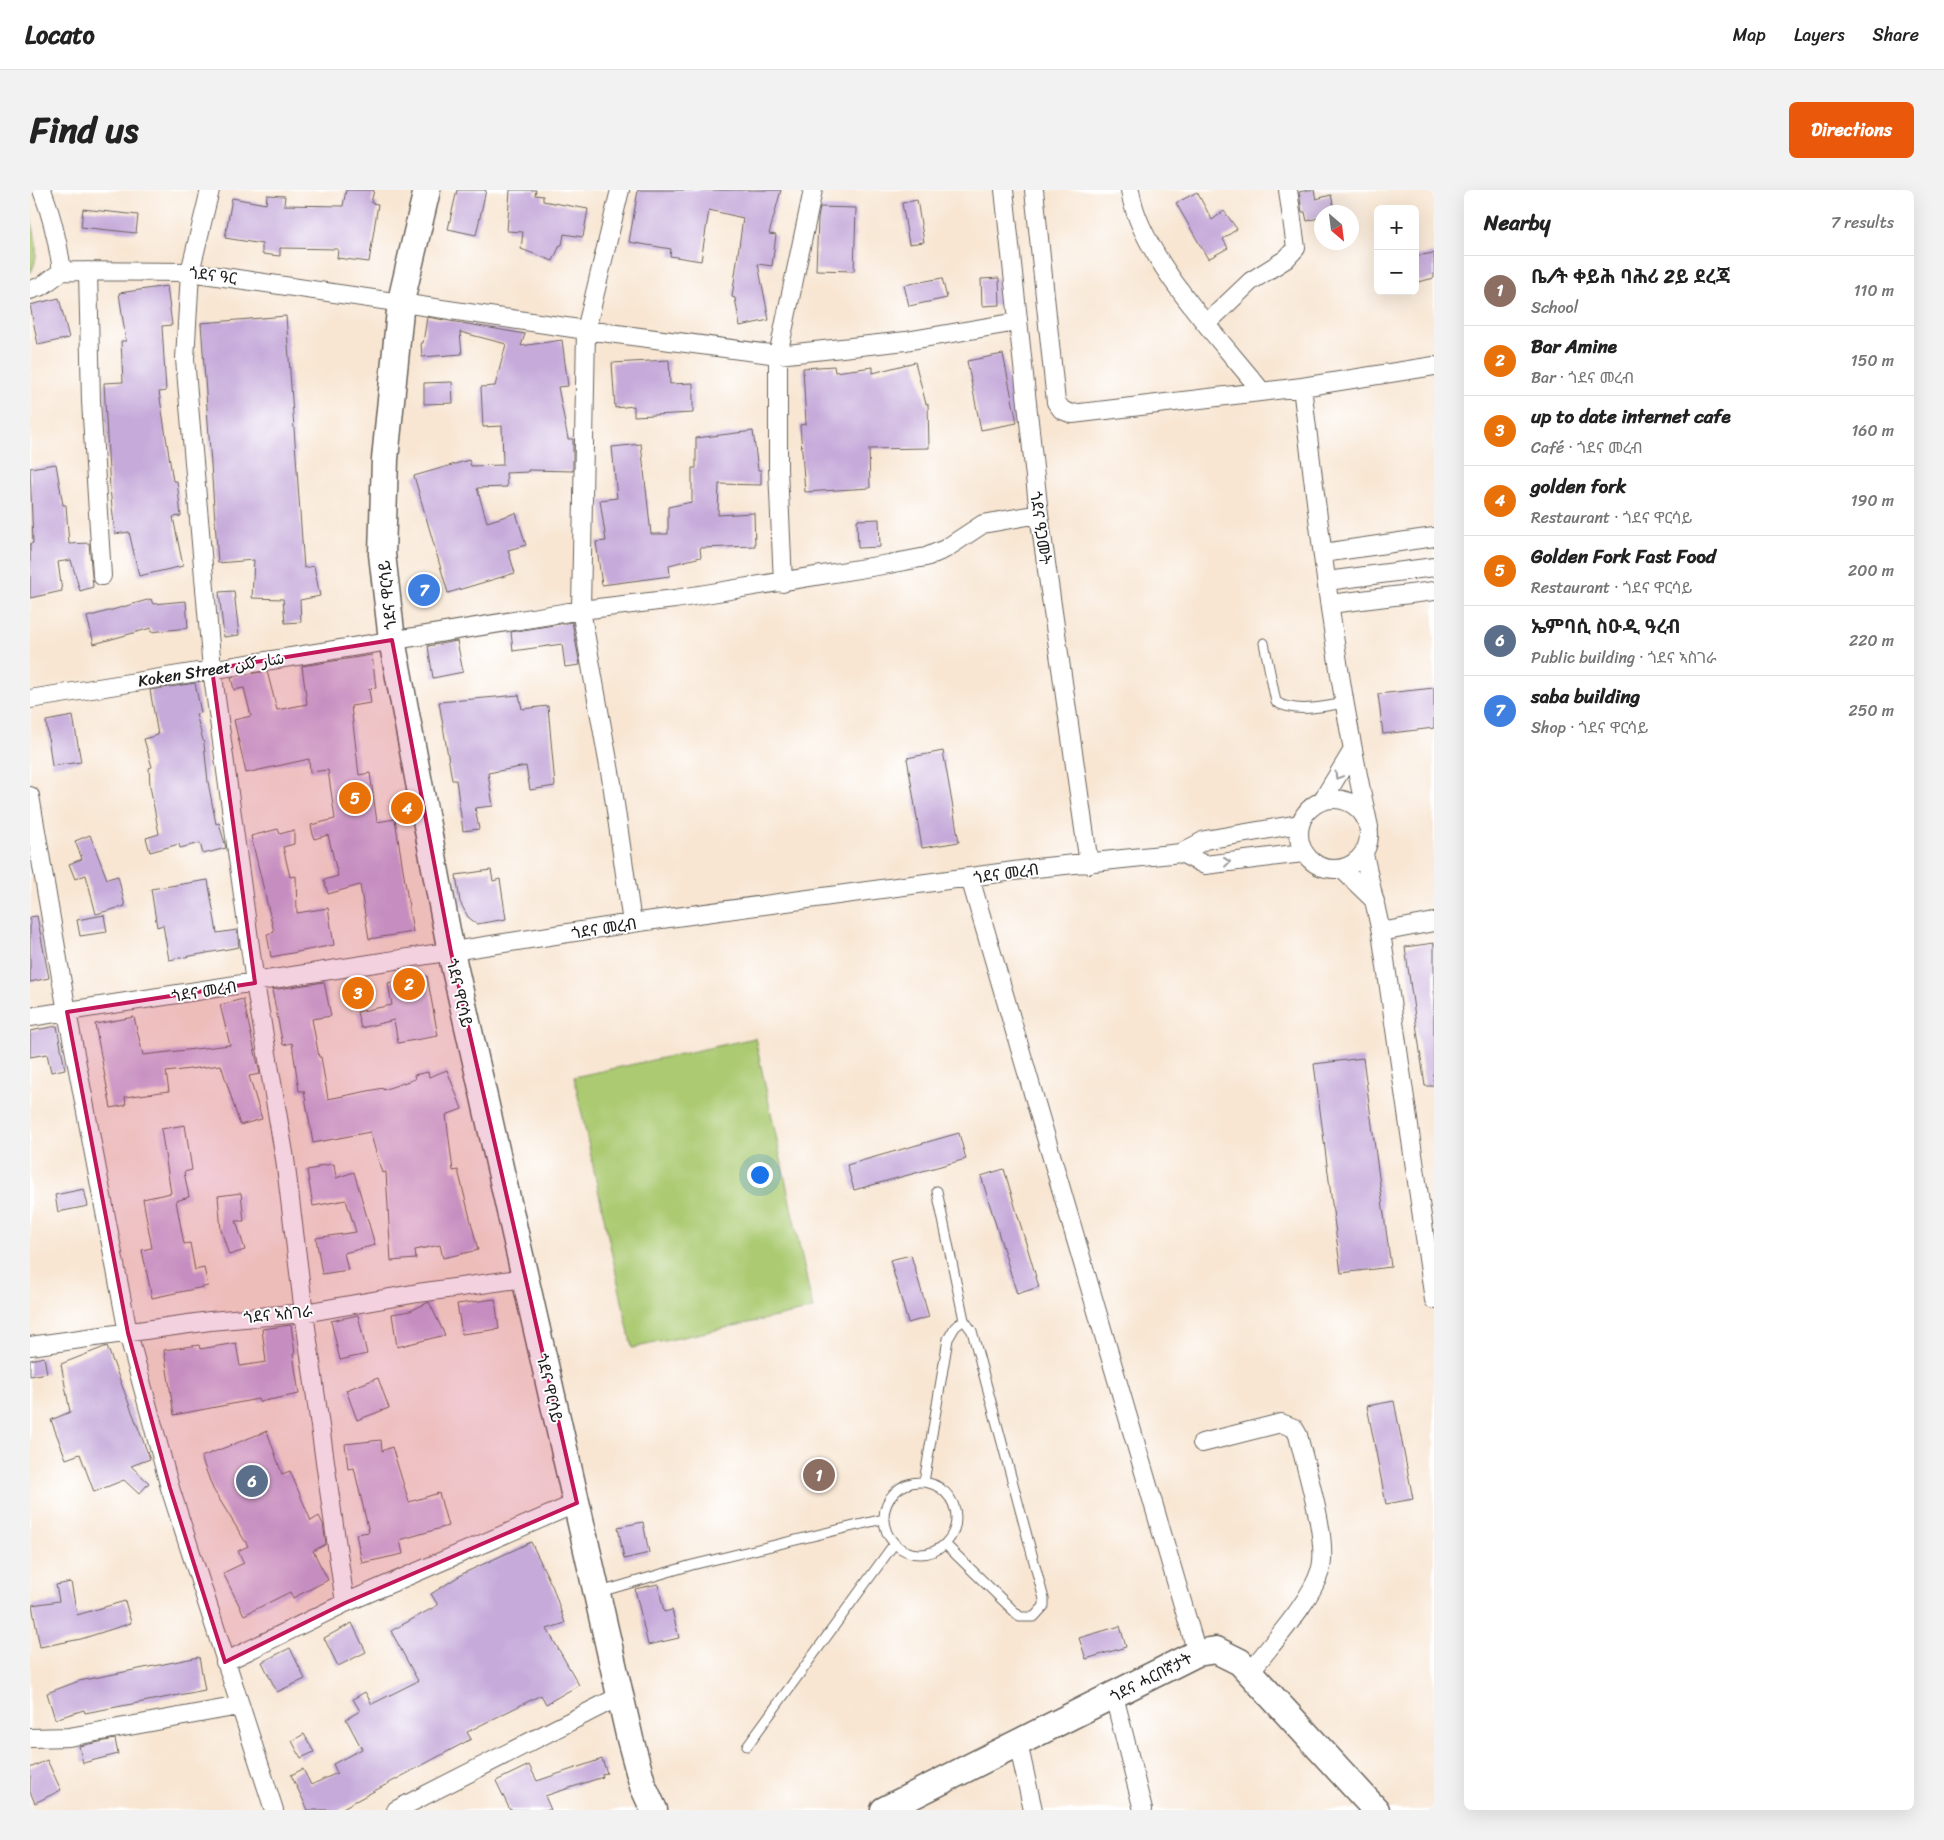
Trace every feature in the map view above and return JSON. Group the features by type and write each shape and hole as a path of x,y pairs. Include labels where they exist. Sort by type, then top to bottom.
{"main road":[{"name":"ጎደና ዋርሳይ","path":"427,190 401,301 386,459 382,554 392,640 451,952 643,1798 654,1810"},
{"name":"ጎደና ሓርበኛታት","path":"884,1810 1197,1653 1216,1650 1240,1662 1250,1672 1376,1810"}],"street":[{"path":"30,290 42,286 62,271 57,236 42,190"},
{"path":"210,190 190,272 185,359 212,669 255,983 285,1159 304,1313 345,1603"},
{"path":"620,190 586,330 581,610 612,783 632,923"},
{"path":"783,583 778,469 778,355 813,190"},
{"name":"ጎደና ዓጋመት","path":"1004,190 1039,514 1088,864"},
{"path":"1034,190 1056,402 1062,410 1072,414 1262,392 1434,366"},
{"path":"1130,190 1140,227 1161,264 1262,392"},
{"path":"1207,323 1251,281 1286,259 1296,248 1288,190"},
{"name":"ጎደና ዓር","path":"62,271 190,272 401,301 586,330 778,355 906,341 1017,322"},
{"path":"88,271 91,401 102,576"},
{"path":"1302,387 1322,553 1353,750 1369,827 1369,836 1364,854 1381,932 1427,1190 1434,1300"},
{"name":"Koken Street شار ككن","path":"30,699 581,610 675,599 783,583 926,557 945,549 983,524 1039,514"},
{"path":"1322,553 1434,537"},
{"path":"1327,582 1434,567"},
{"path":"1330,604 1434,592"},
{"path":"1353,750 1322,800 1308,810 1299,824 1298,836 1303,853 1312,863 1321,868 1342,869 1351,865 1364,854"},
{"path":"30,796 67,1012 128,1333 170,1488 274,1810"},
{"path":"1322,800 1346,801 1356,807 1364,816 1369,827"},
{"name":"ጎደና መረብ","path":"30,1017 632,923 1036,868 1181,854 1205,840 1299,824"},
{"path":"1253,832 1256,859"},
{"path":"1181,854 1205,865 1303,853"},
{"path":"1342,869 1375,901"},
{"path":"970,878 1197,1653"},
{"path":"1381,932 1434,922"},
{"name":"ጎደና ኣስገራ","path":"30,1346 210,1321 304,1313 418,1293 525,1278"},
{"path":"1202,1443 1281,1422 1294,1428 1322,1540 1321,1570 1313,1586 1250,1672"},
{"path":"225,1662 345,1603 577,1503"},
{"path":"396,1810 620,1696"},
{"path":"1114,1696 1143,1810"},
{"path":"30,1738 69,1737 239,1706"},
{"path":"1018,1743 1033,1810"}],"lane":[{"path":"1264,643 1276,702 1287,708 1295,709 1346,703"},
{"path":"936,1191 964,1320 972,1331 1044,1599 1044,1606 1034,1617 1020,1617 945,1544"},
{"path":"924,1482 948,1339 955,1327 964,1320"},
{"path":"924,1482 945,1492 952,1501 956,1512 956,1524 952,1535 945,1544 925,1554 903,1550 894,1544 887,1535 883,1519 887,1502 894,1493 902,1486 924,1482"},
{"path":"597,1593 692,1565 883,1519"},
{"path":"747,1746 894,1544"}],"highlighted area":[{"path":"392,640 451,952 577,1503 345,1603 225,1662 170,1488 128,1333 67,1012 255,983 212,669"}],"green space":[{"path":"30,216 36,253 30,273"},
{"path":"755,1038 813,1309 632,1348 574,1077"}],"building":[{"path":"346,190 374,190 371,203 378,204 369,262 337,258 338,249 280,248 280,256 262,254 262,244 225,238 232,198 266,204 267,195 285,196 284,205 343,206"},
{"path":"457,190 486,190 476,235 448,229"},
{"path":"510,190 536,190 535,195 543,196 543,201 588,209 583,237 564,234 562,245 560,245 553,261 521,249 523,232 507,231"},
{"path":"638,190 781,190 769,234 776,235 772,266 758,264 769,320 740,326 735,298 732,297 743,218 709,210 701,261 670,256 671,249 629,242"},
{"path":"1314,190 1316,199 1331,195 1333,205 1314,205 1314,219 1307,221 1305,212 1302,212 1299,192"},
{"path":"1197,192 1212,220 1224,211 1237,229 1223,239 1228,248 1208,259 1176,203"},
{"path":"917,200 924,242 909,244 902,203"},
{"path":"820,207 856,208 854,271 816,270"},
{"path":"83,209 138,215 136,233 81,227"},
{"path":"1434,253 1434,278 1419,282 1419,255"},
{"path":"942,278 947,298 909,306 904,285"},
{"path":"999,278 1000,305 982,306 981,279"},
{"path":"167,286 172,325 162,326 166,391 159,392 173,481 177,481 181,516 173,517 183,566 139,576 129,532 115,534 110,489 104,383 123,382 121,341 126,341 119,293"},
{"path":"59,298 69,338 38,345 30,305"},
{"path":"286,316 304,568 314,566 320,596 300,600 301,622 285,623 283,599 252,598 254,560 218,563 201,323"},
{"path":"427,317 525,334 521,346 562,340 568,386 558,387 568,439 573,439 573,471 528,470 528,472 506,473 507,487 477,488 487,522 516,513 526,545 508,550 515,573 448,593 414,476 469,460 471,466 503,465 502,426 483,427 481,387 495,386 506,344 460,332 462,354 422,357 421,343 423,343"},
{"path":"1003,354 1017,423 981,430 967,361"},
{"path":"669,360 670,384 693,383 693,413 634,416 634,406 615,408 612,363"},
{"path":"915,362 926,404 928,404 929,448 869,449 870,488 805,492 800,425 806,424 803,368 834,366 835,372 873,367 873,373"},
{"path":"452,382 453,403 424,404 424,383"},
{"path":"753,431 758,470 761,470 761,485 719,484 718,515 754,513 755,546 700,548 701,557 669,565 670,576 602,585 596,542 606,541 600,500 617,498 612,447 641,444 651,534 668,534 668,507 692,502 692,468 696,468 696,438"},
{"path":"56,464 63,505 66,505 69,544 89,543 93,587 80,591 71,560 58,562 62,591 30,598 30,544 33,543 30,468"},
{"path":"879,519 880,547 858,548 857,520"},
{"path":"234,591 239,635 224,637 219,592"},
{"path":"151,599 153,604 186,601 188,628 151,632 151,628 94,644 87,617"},
{"path":"572,622 580,665 565,667 562,644 513,651 511,632"},
{"path":"457,641 463,672 433,678 428,646"},
{"path":"372,655 376,688 369,689 371,703 351,706 359,775 370,773 377,822 395,819 413,932 369,939 360,885 328,894 324,880 338,876 328,835 314,839 311,825 335,819 328,770 310,772 309,759 246,773 234,720 251,716 244,688 234,690 231,677 267,671 277,710 307,704 302,666"},
{"path":"195,683 201,713 196,714 204,744 208,782 216,824 219,823 226,848 203,854 200,843 180,848 179,844 150,852 146,838 159,834 150,786 149,768 152,767 144,739 158,735 150,690"},
{"path":"1434,688 1434,728 1383,734 1378,694"},
{"path":"519,695 522,709 548,706 555,786 530,790 526,766 488,773 493,806 475,808 479,829 463,831 456,780 452,780 439,702"},
{"path":"73,716 81,762 52,766 46,721"},
{"path":"943,751 959,842 922,848 907,758"},
{"path":"278,829 280,834 294,830 294,844 283,847 290,877 296,876 297,913 328,908 334,945 271,957 267,934 274,932 251,836"},
{"path":"90,835 107,879 118,876 125,906 96,914 86,875 75,879 69,864 82,859 75,841"},
{"path":"491,870 493,881 500,879 506,919 477,924 468,917 460,902 456,875"},
{"path":"208,880 217,933 237,930 239,947 169,960 163,925 157,927 151,889"},
{"path":"104,915 107,932 80,936 77,920"},
{"path":"37,916 49,978 30,982 30,917"},
{"path":"1434,943 1434,1086 1425,1086 1405,947"},
{"path":"427,976 438,1036 398,1043 394,1020 361,1028 357,1012 392,1005 388,983"},
{"path":"324,982 331,1016 312,1019 328,1099 383,1088 383,1090 415,1079 414,1075 428,1072 429,1077 447,1070 462,1109 446,1115 453,1171 458,1170 478,1250 443,1258 440,1245 415,1250 416,1259 391,1261 386,1172 382,1173 370,1132 313,1143 304,1091 299,1091 292,1043 283,1045 272,990"},
{"path":"243,999 260,1074 249,1076 262,1119 240,1125 221,1065 166,1072 169,1091 125,1097 126,1105 111,1108 95,1024 134,1017 143,1055 230,1045 220,1005"},
{"path":"57,1026 65,1069 51,1072 47,1054 30,1057 30,1031"},
{"path":"1363,1058 1391,1267 1341,1273 1314,1064"},
{"path":"185,1125 192,1170 184,1172 189,1197 176,1201 184,1244 190,1243 195,1270 204,1268 208,1286 152,1298 142,1250 152,1248 143,1199 171,1193 161,1129"},
{"path":"959,1133 966,1159 854,1190 847,1165"},
{"path":"334,1164 336,1178 354,1172 375,1245 344,1253 348,1270 322,1274 316,1238 356,1232 346,1200 313,1206 307,1170 318,1168 318,1166"},
{"path":"1004,1169 1039,1287 1017,1294 981,1176"},
{"path":"84,1189 88,1206 58,1212 55,1195"},
{"path":"241,1193 244,1221 236,1221 245,1250 229,1255 221,1230 218,1196"},
{"path":"911,1255 929,1317 908,1323 890,1260"},
{"path":"495,1299 499,1329 462,1334 457,1304"},
{"path":"429,1302 445,1335 397,1347 392,1314 410,1311"},
{"path":"358,1315 367,1354 340,1360 331,1321"},
{"path":"291,1325 299,1394 259,1402 258,1399 174,1415 164,1350 199,1345 200,1349 236,1343 240,1366 266,1362 262,1329"},
{"path":"107,1346 150,1459 131,1466 149,1483 139,1494 124,1480 94,1492 80,1454 66,1459 51,1420 70,1412 61,1364"},
{"path":"44,1357 47,1373 30,1376 30,1360"},
{"path":"378,1378 389,1408 357,1420 346,1390"},
{"path":"1394,1401 1413,1499 1386,1504 1367,1406"},
{"path":"267,1431 282,1474 290,1471 311,1521 319,1516 323,1524 326,1544 313,1551 328,1580 293,1598 290,1592 244,1615 223,1573 244,1563 238,1551 248,1546 213,1489 201,1457"},
{"path":"381,1440 382,1451 392,1447 409,1502 439,1493 448,1526 400,1540 403,1554 362,1563 356,1534 369,1532 354,1468 348,1469 345,1444"},
{"path":"643,1522 649,1553 624,1559 618,1527"},
{"path":"531,1542 553,1588 565,1623 547,1629 579,1685 546,1704 541,1695 467,1732 471,1739 339,1810 308,1810 291,1775 303,1769 311,1785 337,1773 333,1764 362,1749 346,1719 360,1711 353,1699 365,1692 372,1704 418,1681 391,1631 438,1605 431,1594 464,1573"},
{"path":"71,1582 77,1615 125,1601 131,1623 81,1639 40,1647 32,1605 59,1601 56,1585"},
{"path":"658,1584 664,1612 672,1610 679,1638 648,1645 635,1589"},
{"path":"352,1623 366,1652 338,1666 324,1638"},
{"path":"1120,1626 1126,1647 1086,1659 1079,1638"},
{"path":"290,1648 305,1679 277,1692 262,1662"},
{"path":"199,1657 205,1690 85,1713 84,1710 55,1719 47,1693 79,1681"},
{"path":"304,1734 314,1752 301,1758 292,1741"},
{"path":"115,1739 118,1754 83,1763 79,1746"},
{"path":"602,1759 607,1773 602,1774 603,1777 545,1796 551,1810 510,1810 496,1781 529,1765 537,1781"},
{"path":"47,1760 61,1790 35,1803 30,1792 30,1768"}],"place":[{"name":"saba building","path":"424,590"},
{"name":"Golden Fork Fast Food","path":"355,798"},
{"name":"golden fork","path":"407,808"},
{"name":"Bar Amine","path":"409,984"},
{"name":"up to date internet cafe","path":"358,993"},
{"name":"ቤ/ት ቀይሕ ባሕሪ 2ይ ደረጃ","path":"819,1475"},
{"name":"ኤምባሲ ስዑዲ ዓረብ","path":"252,1481"}]}
